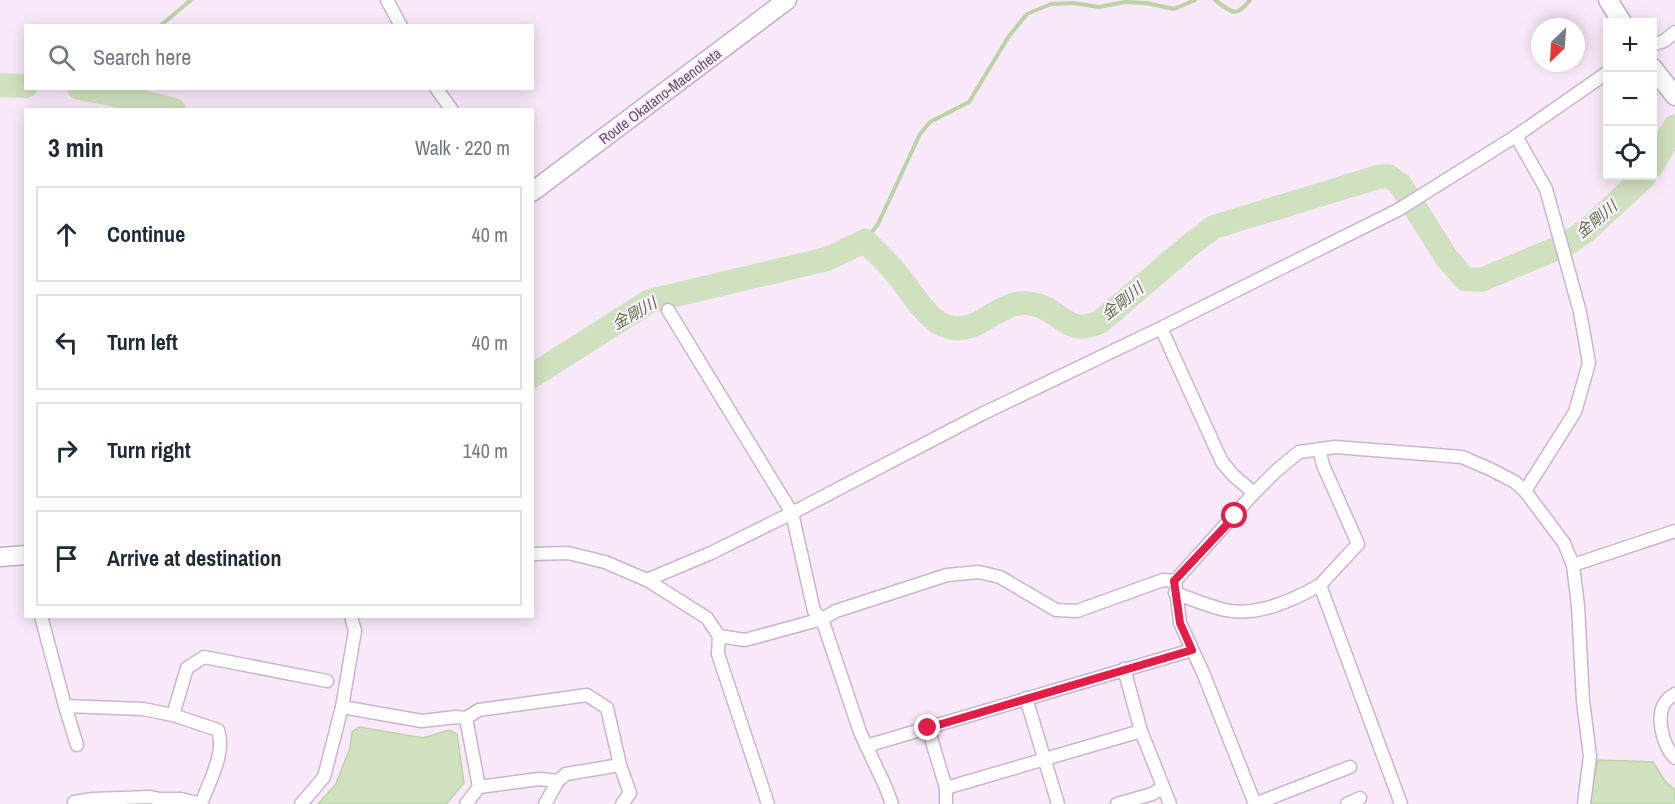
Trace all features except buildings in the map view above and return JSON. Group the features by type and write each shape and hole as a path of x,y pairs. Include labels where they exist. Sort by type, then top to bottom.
{"main road":[{"name":"Route Okatano-Maenoheta","path":"534,190 787,0"},
{"path":"1608,0 1619,18"},
{"path":"1657,72 1675,96"},
{"path":"0,557 24,556"}],"street":[{"path":"387,0 400,24"},
{"path":"1657,44 1675,32"},
{"path":"647,580 711,554 982,414 1389,215 1516,136 1603,75"},
{"path":"437,90 451,108"},
{"path":"1516,136 1546,189 1580,312 1588,363 1575,412 1525,491"},
{"path":"668,310 792,513 814,611 822,619 837,668 866,746 892,804"},
{"path":"1161,328 1222,462 1254,494"},
{"path":"1350,767 1255,804 1204,675 1180,623 1175,587 1254,494 1276,471 1299,452 1335,447 1462,457 1515,482 1525,491 1564,543 1573,566 1578,606 1583,701 1590,756 1584,804"},
{"path":"719,636 745,640 822,619 836,611 947,575 979,572 1000,577 1056,610 1077,611 1163,580 1227,610 1250,611 1299,596 1320,585 1358,544 1323,465 1319,449"},
{"path":"1573,566 1675,531"},
{"path":"534,554 568,553 605,562 647,580 707,618 719,636 718,654 768,804"},
{"path":"1320,585 1401,804"},
{"path":"42,618 77,745"},
{"path":"301,804 324,777 342,707 355,632 352,618"},
{"path":"866,746 1192,650"},
{"path":"173,715 187,668 204,657 327,681"},
{"path":"1124,669 1141,731 1170,804"},
{"path":"342,707 422,721 466,718 479,710 587,694 607,708 620,765 630,793 622,804"},
{"path":"1675,694 1666,700 1662,712 1661,732 1668,751 1675,758"},
{"path":"1026,698 1058,804"},
{"path":"65,706 142,709 173,715 218,730 221,739 215,766 201,804 181,799 159,801 150,797 74,802"},
{"path":"466,718 479,787"},
{"path":"928,728 946,788 946,804"},
{"path":"946,788 1141,731"},
{"path":"545,804 558,781 566,774 620,765"},
{"path":"466,804 479,787 538,778 558,781"},
{"path":"1117,804 1152,795 1162,788"},
{"path":"1347,804 1360,798"}],"shaded area":[{"path":"359,727 423,738 449,730 457,734 464,783 446,804 318,804 336,784 350,748 352,732"},
{"path":"1598,760 1653,762 1665,781 1675,790 1675,804 1589,804"}],"waterway":[{"path":"162,24 191,0"},
{"path":"865,241 878,224 920,134 930,122 969,102 1009,36 1027,14 1051,4 1073,3 1099,7 1125,2 1146,3 1174,9 1195,0"},
{"path":"1215,0 1234,12 1250,0"},
{"name":"金剛川","path":"0,85 24,86"},
{"name":"金剛川","path":"90,90 166,108"},
{"name":"金剛川","path":"1657,157 1675,126"},
{"name":"金剛川","path":"534,375 650,301 827,259 865,241 893,270 923,308 942,324 954,328 967,327 1006,307 1026,303 1043,307 1072,324 1089,326 1100,322 1214,227 1378,177 1388,176 1400,184 1446,257 1465,279 1481,280 1565,245 1587,230 1641,180"}],"route":[{"path":"928,728 1192,650 1180,623 1174,581 1235,516"}]}
